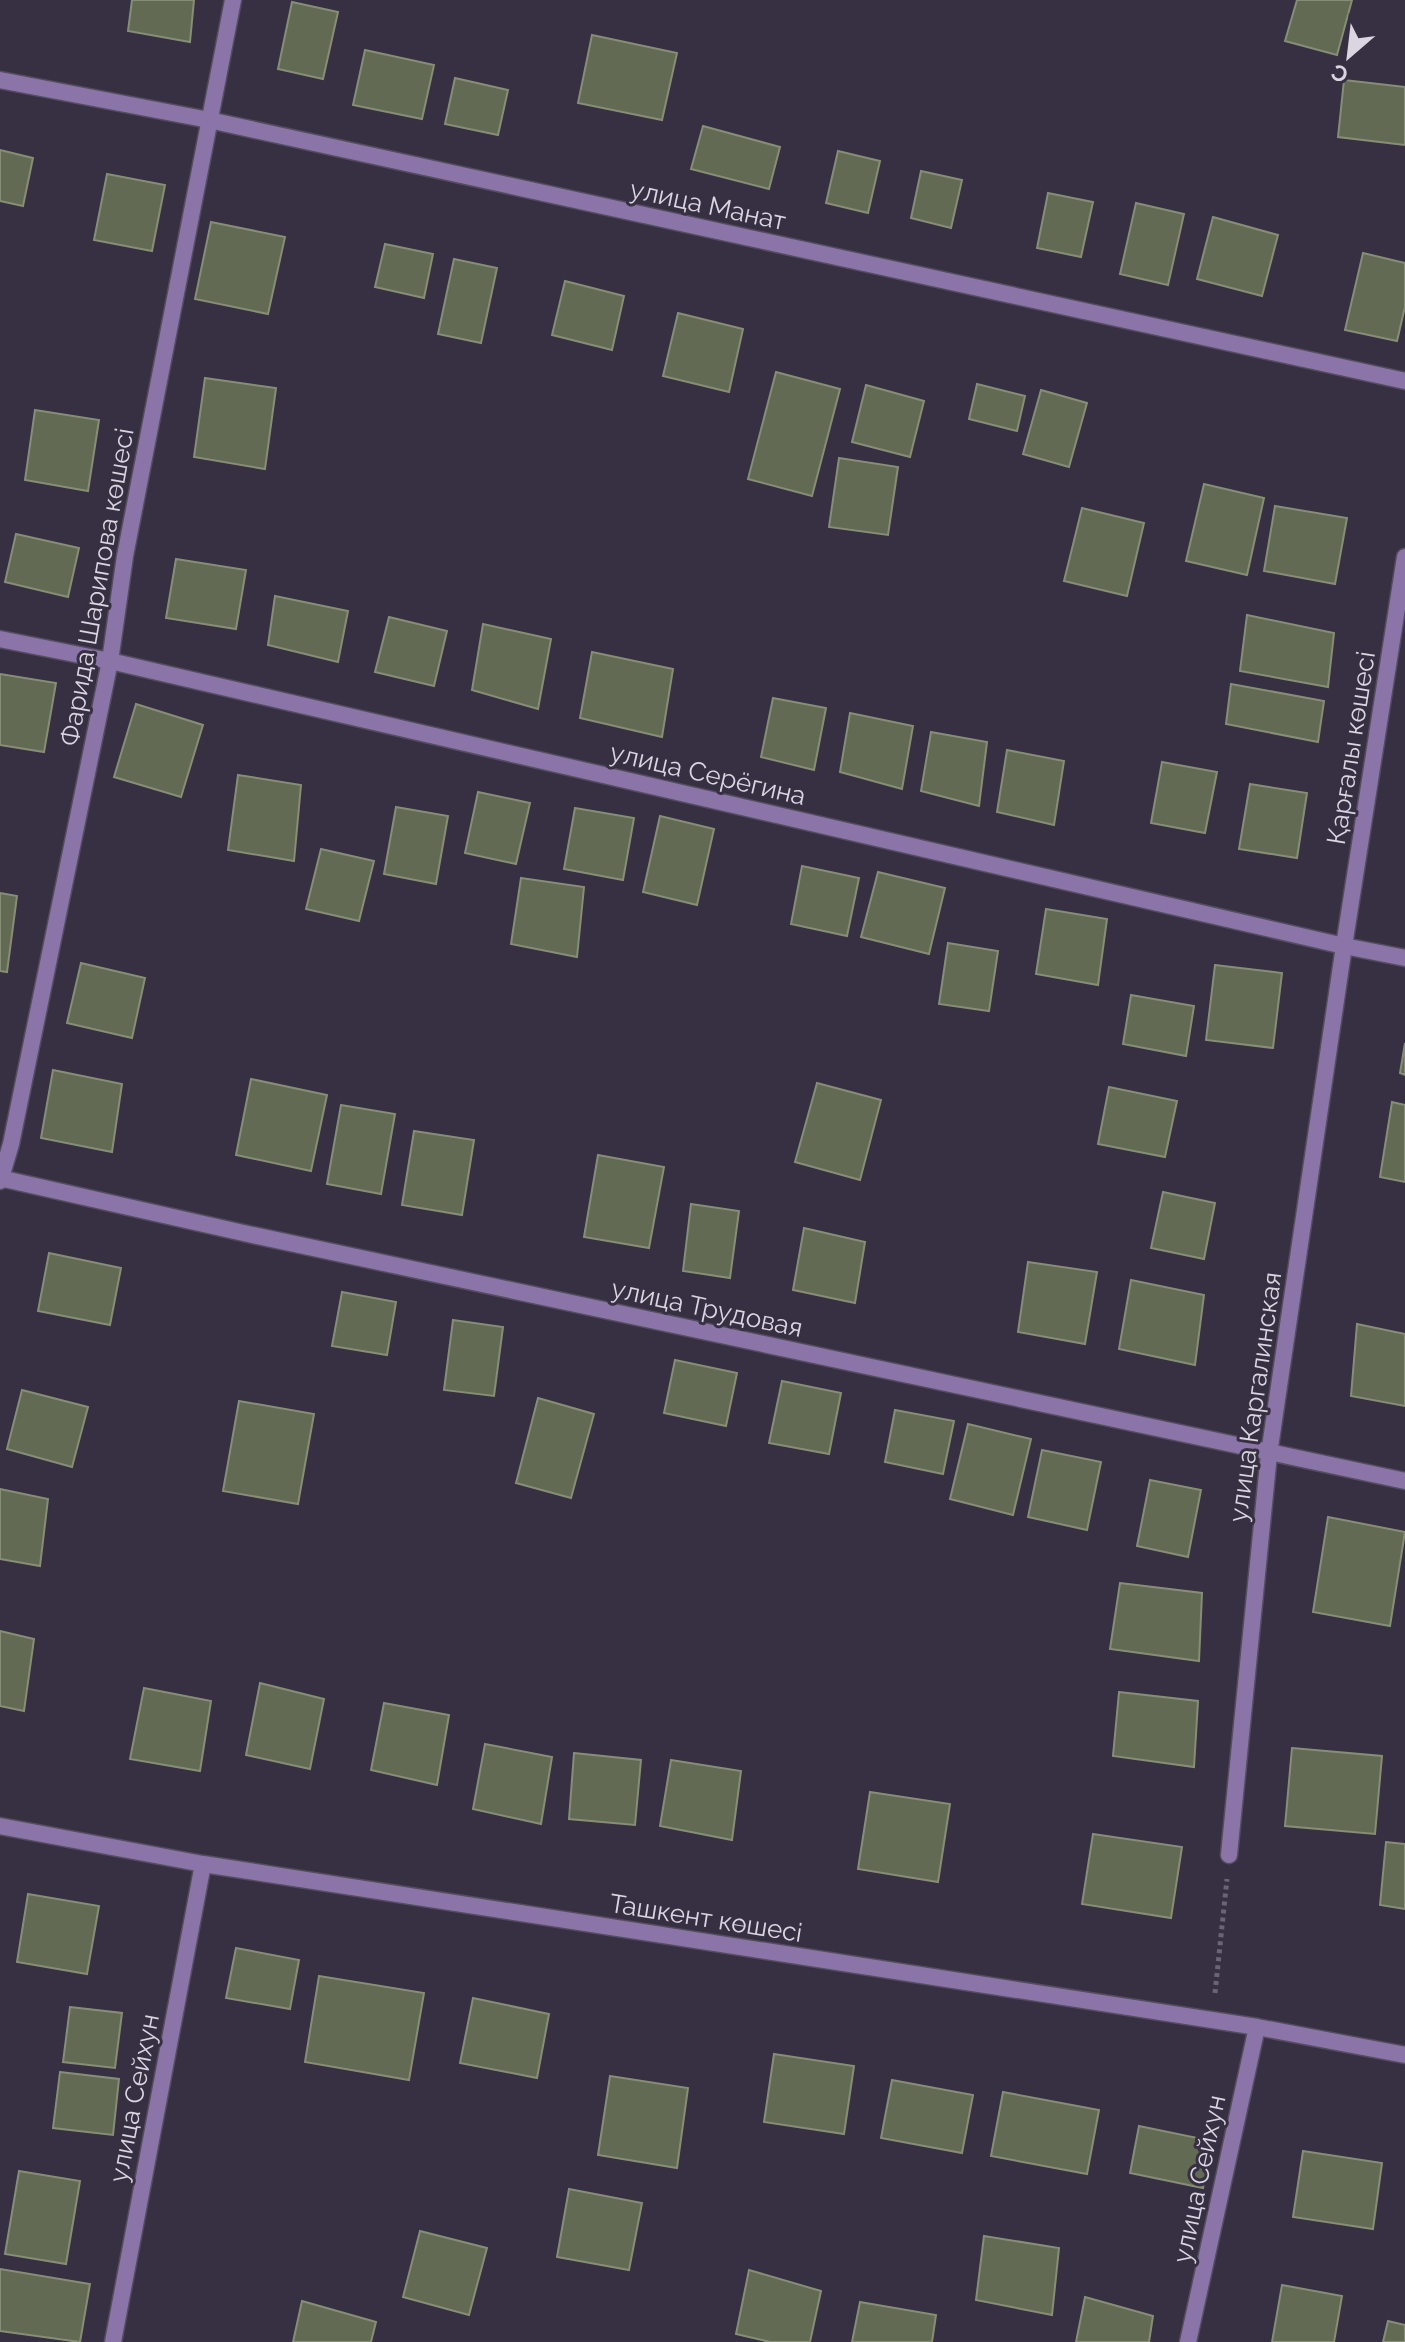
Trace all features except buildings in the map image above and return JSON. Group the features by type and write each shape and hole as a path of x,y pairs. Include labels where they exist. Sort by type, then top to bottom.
{"street":[{"name":"Фарида Шарипова көшесі","path":"0,1179 11,1144 110,661 125,556 233,0"},
{"name":"улица Манат","path":"0,80 209,120 1405,381"},
{"name":"Қарғалы көшесі","path":"1344,946 1405,557"},
{"name":"улица Серёгина","path":"0,639 110,661 1405,958"},
{"name":"улица Каргалинская","path":"1229,1855 1269,1454 1344,946"},
{"name":"улица Трудовая","path":"0,1179 1405,1481"},
{"name":"Ташкент көшесі","path":"0,1826 203,1864 1257,2027 1405,2055"},
{"name":"улица Сейхун","path":"113,2342 203,1864"},
{"name":"улица Сейхун","path":"1188,2342 1257,2027"}],"path":[{"path":"1212,2022 1229,1855"}]}
